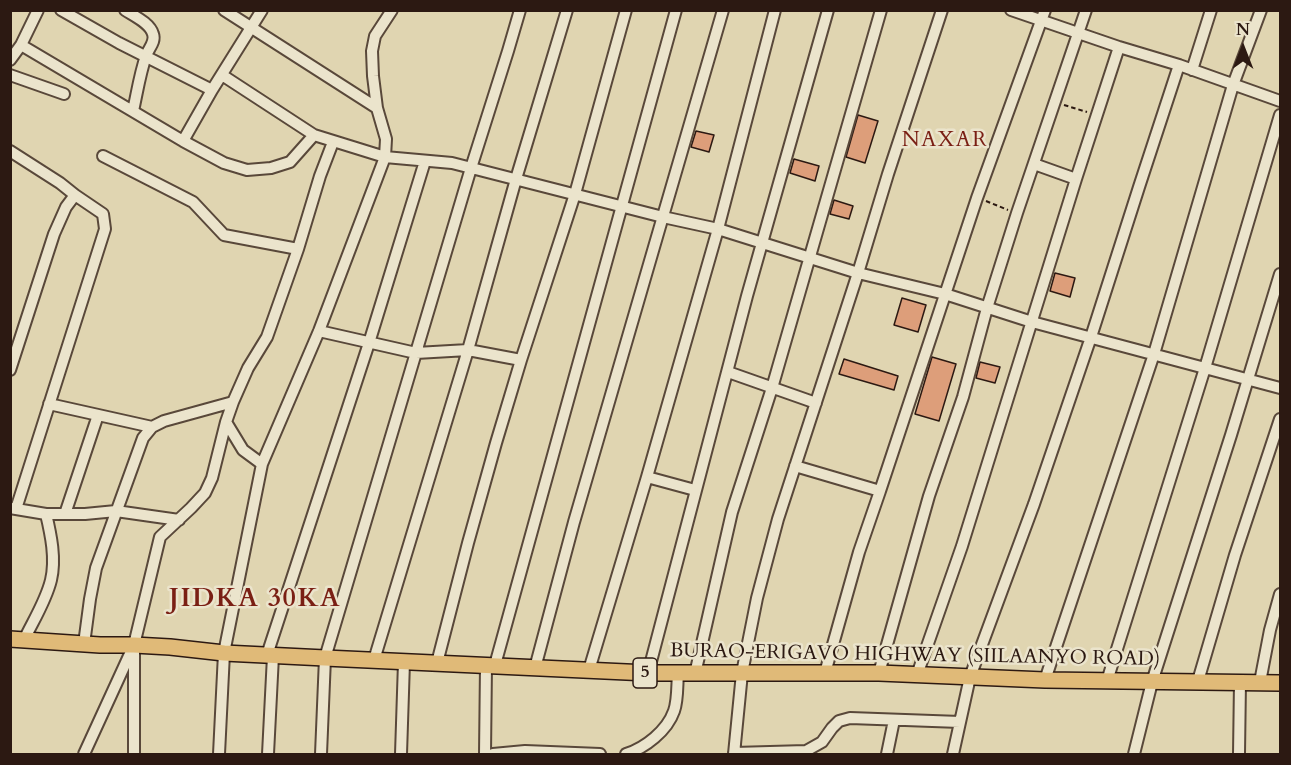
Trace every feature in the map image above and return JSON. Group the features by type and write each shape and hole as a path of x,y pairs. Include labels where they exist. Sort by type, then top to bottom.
{"highway":[{"name":"BURAO-ERIGAVO HIGHWAY (SIILAANYO ROAD)","path":"17,640 170,647 224,653 678,674 879,673 1046,680 1281,682"}],"street":[{"path":"10,60 21,45 38,10"},
{"path":"61,10 119,43 212,90"},
{"path":"125,10 150,27 154,36 146,56 133,111"},
{"path":"142,21 148,10"},
{"path":"224,10 377,108"},
{"path":"183,141 262,10"},
{"path":"219,754 224,653 262,464 319,331 385,158 386,139 377,108 372,51 375,36 392,10"},
{"path":"321,754 325,658 520,10"},
{"path":"375,660 567,10"},
{"path":"437,663 471,531 521,360 575,194 626,10"},
{"path":"485,754 491,665 623,207 676,10"},
{"path":"535,668 574,522 723,10"},
{"path":"589,670 718,229 775,10"},
{"path":"648,673 762,243 828,10"},
{"path":"695,674 732,512 772,388 881,10"},
{"path":"942,10 778,519 760,586 742,673 734,754 806,751 822,742 839,721 850,718 960,722"},
{"path":"1011,10 1043,16 1078,33 1281,101"},
{"path":"879,673 929,496 963,397 987,308 1086,10"},
{"path":"1192,70 1211,10"},
{"path":"1046,680 1154,354 1233,85 1261,10"},
{"path":"825,673 859,552 977,198 1043,16"},
{"path":"21,45 224,163 248,170 272,168 290,162 314,135"},
{"path":"917,675 962,546 1119,47"},
{"path":"953,754 970,677 1034,504 1179,65"},
{"path":"10,75 64,94"},
{"path":"222,75 314,135 385,158 452,163 718,229 858,273 945,294 1032,322 1281,388"},
{"path":"1107,681 1281,115"},
{"path":"84,754 134,645 160,537 205,494 212,478 233,402 248,368 267,337 333,142"},
{"path":"10,151 103,214 105,230 50,404 13,509 46,514 116,511 179,520"},
{"path":"103,156 193,202 224,235 298,249"},
{"path":"268,754 270,655 425,161"},
{"path":"1034,164 1076,179"},
{"path":"10,370 54,234 66,207 75,195"},
{"path":"1134,754 1152,682 1281,274"},
{"path":"319,331 416,352 468,350 521,360"},
{"path":"728,372 816,403"},
{"path":"84,644 96,568 142,438 152,427 164,422 233,402"},
{"path":"50,404 152,427"},
{"path":"65,514 98,415"},
{"path":"1198,681 1235,555 1281,419"},
{"path":"226,422 243,450 262,464"},
{"path":"795,466 880,491"},
{"path":"647,477 695,490"},
{"path":"17,640 44,599 51,579 53,552 46,514"},
{"path":"1260,682 1270,630 1281,594"},
{"path":"134,645 134,754"},
{"path":"401,754 404,662"},
{"path":"626,754 636,751 652,739 670,718 675,710 678,674"},
{"path":"1239,754 1240,682"},
{"path":"887,754 894,720"},
{"path":"494,754 525,751 600,754"}],"path":[{"path":"1056,102 1096,115"},
{"path":"977,198 1017,213"}],"building":[{"path":"858,115 878,121 865,163 846,157"},
{"path":"696,131 714,135 709,152 691,147"},
{"path":"794,159 819,166 815,181 790,173"},
{"path":"834,200 853,206 849,219 830,214"},
{"path":"1055,273 1075,278 1070,297 1050,291"},
{"path":"902,298 926,305 918,332 894,325"},
{"path":"932,357 956,364 939,421 915,414"},
{"path":"844,359 898,376 894,390 839,374"},
{"path":"980,362 1000,367 995,383 976,378"}],"district":[{"name":"NAXAR","path":"945,141"},
{"name":"JIDKA 30KA","path":"255,600"}]}
